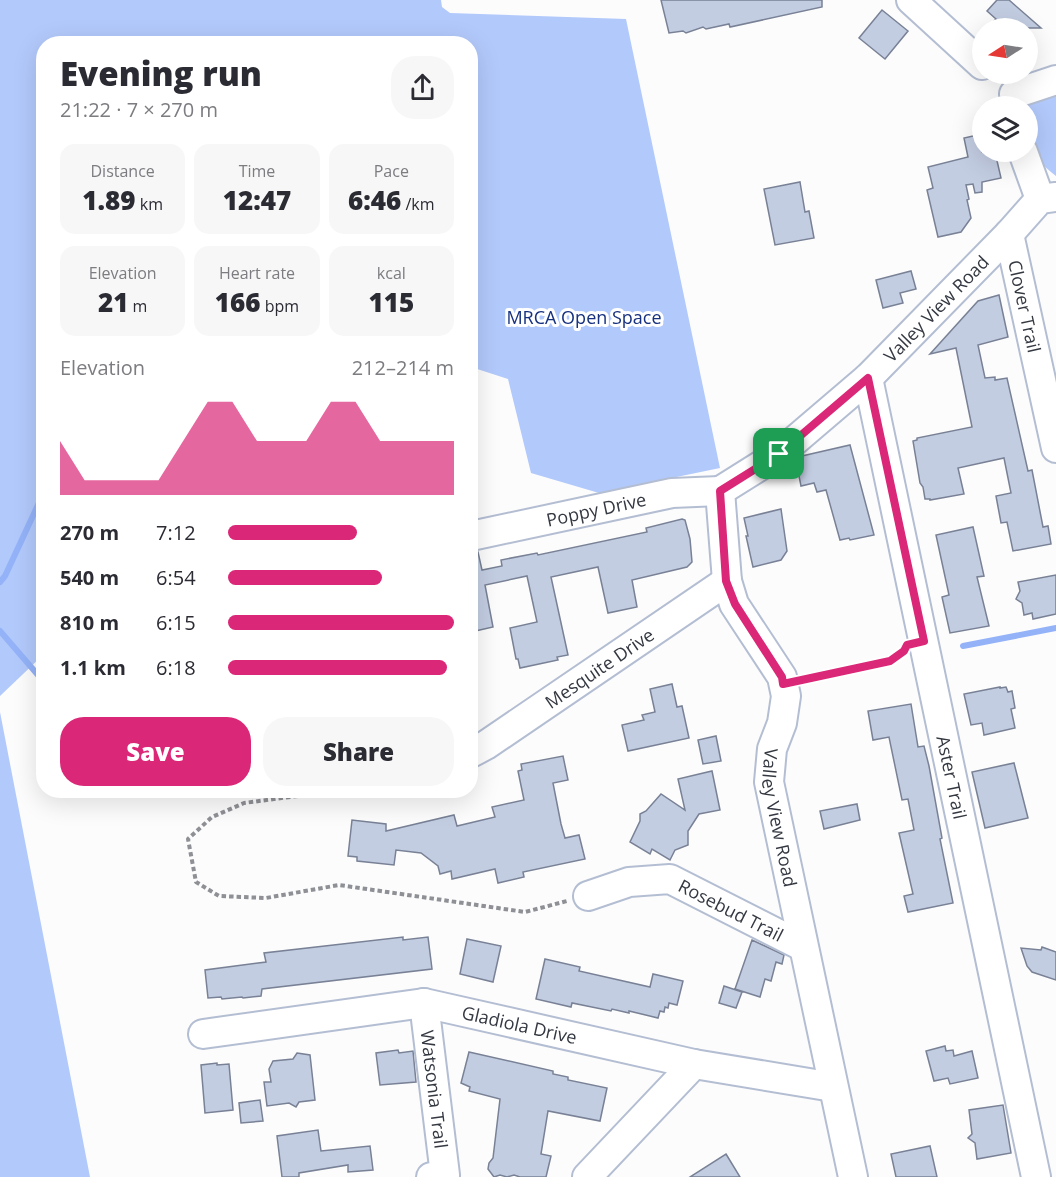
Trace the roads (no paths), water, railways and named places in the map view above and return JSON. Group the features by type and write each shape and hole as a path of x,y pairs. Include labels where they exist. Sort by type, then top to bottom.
{"street":[{"path":"911,0 972,56"},
{"path":"1023,96 1056,80"},
{"path":"1001,84 1011,96"},
{"path":"1028,162 1048,198"},
{"name":"Valley View Road","path":"851,1176 769,782 772,749 785,708 786,696 782,677 735,604 726,581 720,491 779,454 868,378 1009,234 1048,198"},
{"name":"Clover Trail","path":"1009,234 1056,448"},
{"name":"Aster Trail","path":"868,378 1036,1177"},
{"name":"Poppy Drive","path":"478,535 672,493 720,491"},
{"name":"Mesquite Drive","path":"478,750 726,581"},
{"name":"Rosebud Trail","path":"588,896 629,882 670,879 802,946"},
{"name":"Gladiola Drive","path":"203,1034 424,1003 694,1064 833,1087"},
{"name":"Watsonia Trail","path":"424,1003 438,1176"},
{"path":"587,1177 694,1064"}],"waterway":[{"path":"0,582 5,576 36,509"},
{"path":"963,646 1056,628"},
{"path":"0,631 36,673"}],"park label":[{"name":"MRCA Open Space","path":"584,317"}]}
